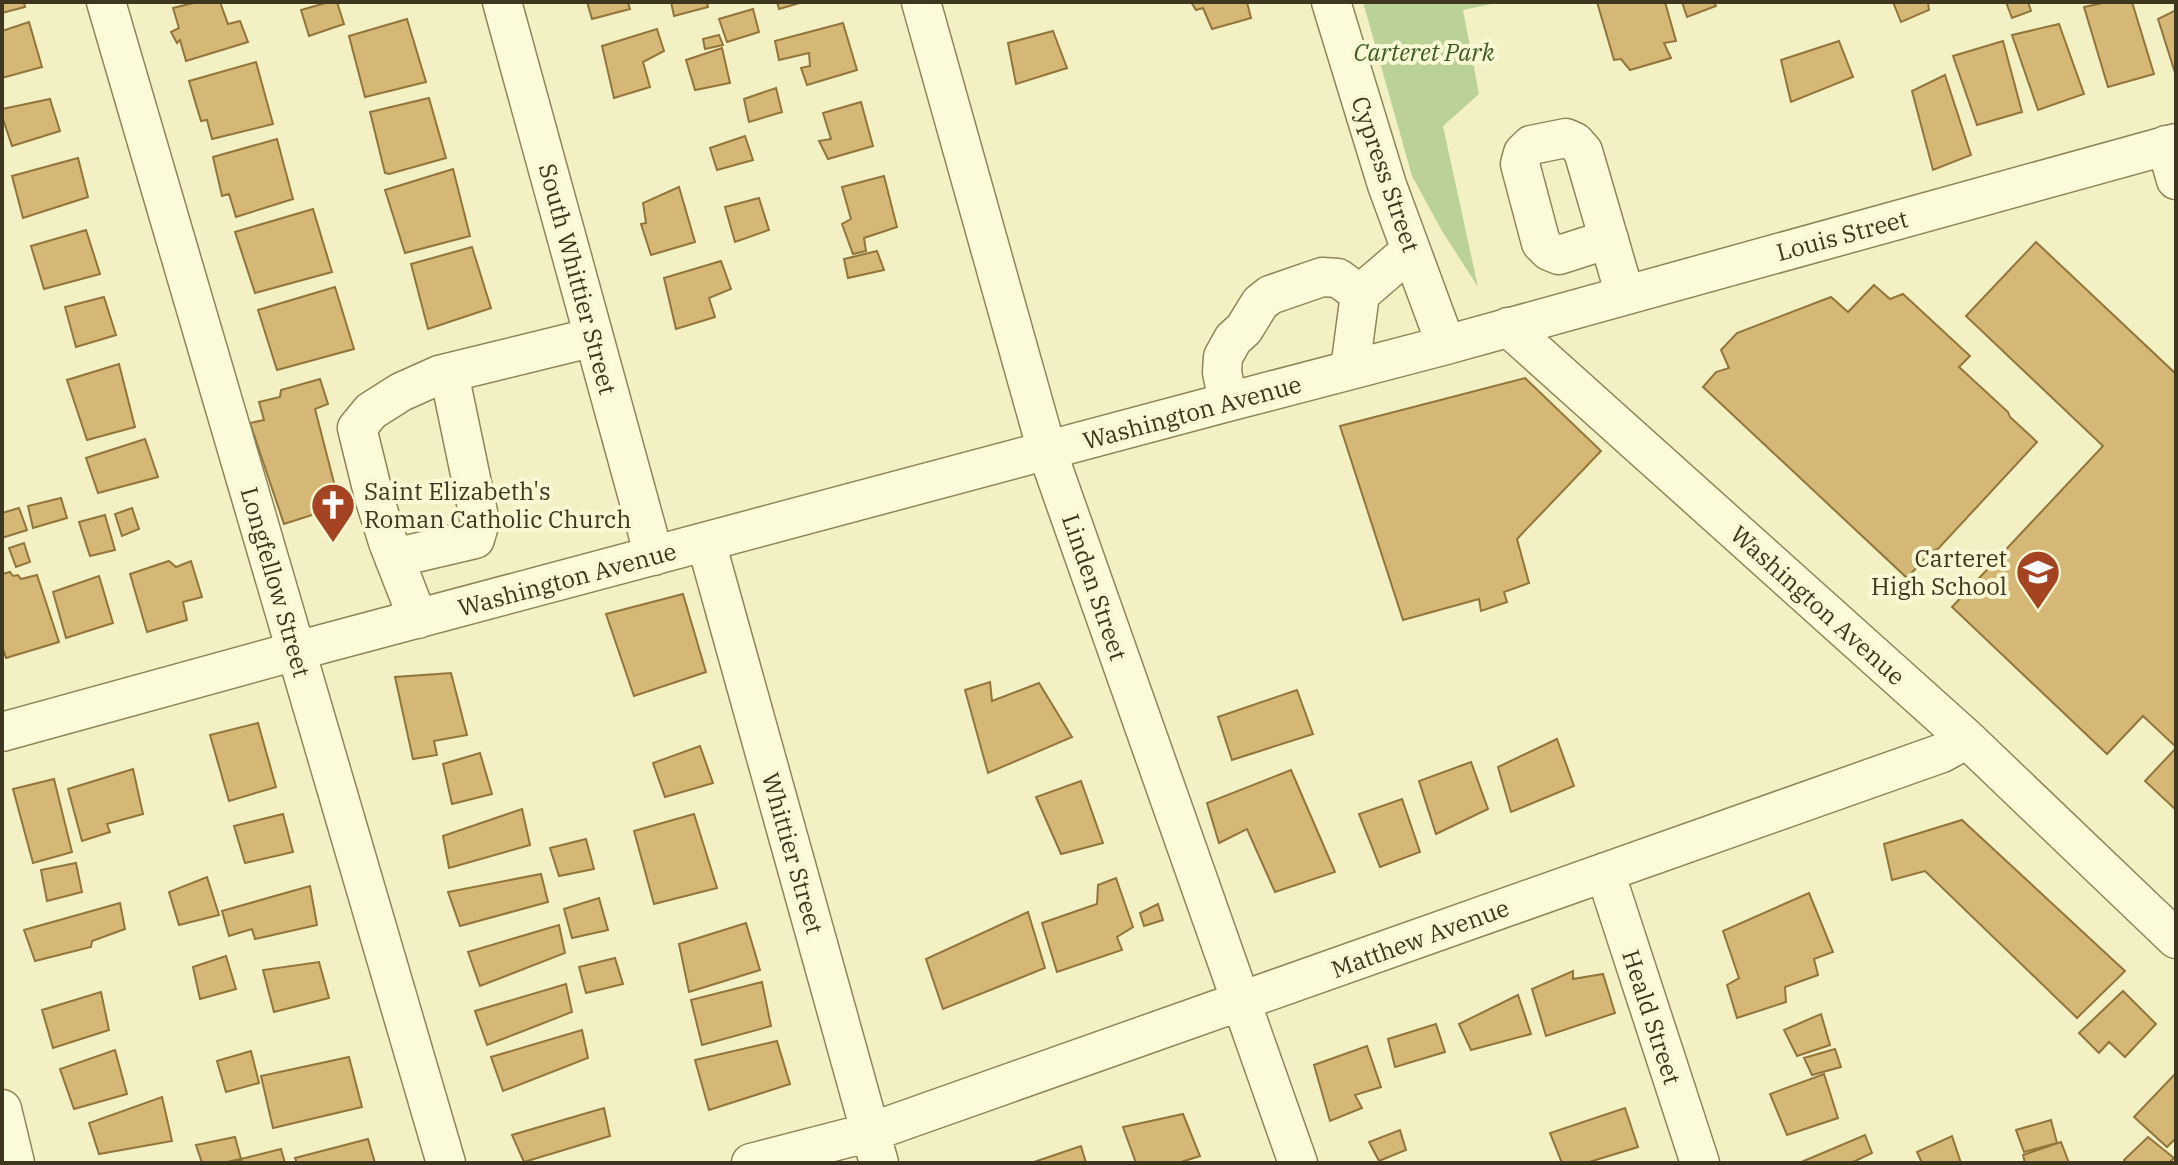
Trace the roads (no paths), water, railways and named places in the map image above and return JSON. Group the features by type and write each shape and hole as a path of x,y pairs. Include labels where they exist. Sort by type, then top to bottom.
{"street":[{"name":"Longfellow Street","path":"106,2 446,1163"},
{"name":"South Whittier Street","path":"502,2 654,556"},
{"name":"Linden Street","path":"921,2 1047,451 1298,1163"},
{"name":"Cypress Street","path":"1331,2 1387,185 1446,345"},
{"name":"Louis Street","path":"1508,327 2173,156"},
{"path":"1609,239 1625,295"},
{"path":"1350,369 1360,294 1411,250"},
{"path":"1228,402 1222,372 1223,357 1260,303 1270,295 1322,277 1338,278 1360,294"},
{"name":"Washington Avenue","path":"2,732 1508,327 1967,739 2176,939"},
{"path":"418,619 374,497 357,428 371,411 401,392 449,373 594,337"},
{"path":"394,558 475,539 480,522 449,373"},
{"name":"Whittier Street","path":"706,542 875,1148"},
{"name":"Matthew Avenue","path":"751,1163 875,1148 1241,1001 1942,753 1967,739"},
{"name":"Heald Street","path":"1605,872 1700,1163"},
{"path":"2,1109 15,1163"}],"place":[{"name":"Saint Elizabeth's Roman Catholic Church","path":"333,544"},
{"name":"Carteret High School","path":"2038,611"}],"park label":[{"name":"Carteret Park","path":"1424,52"}]}
